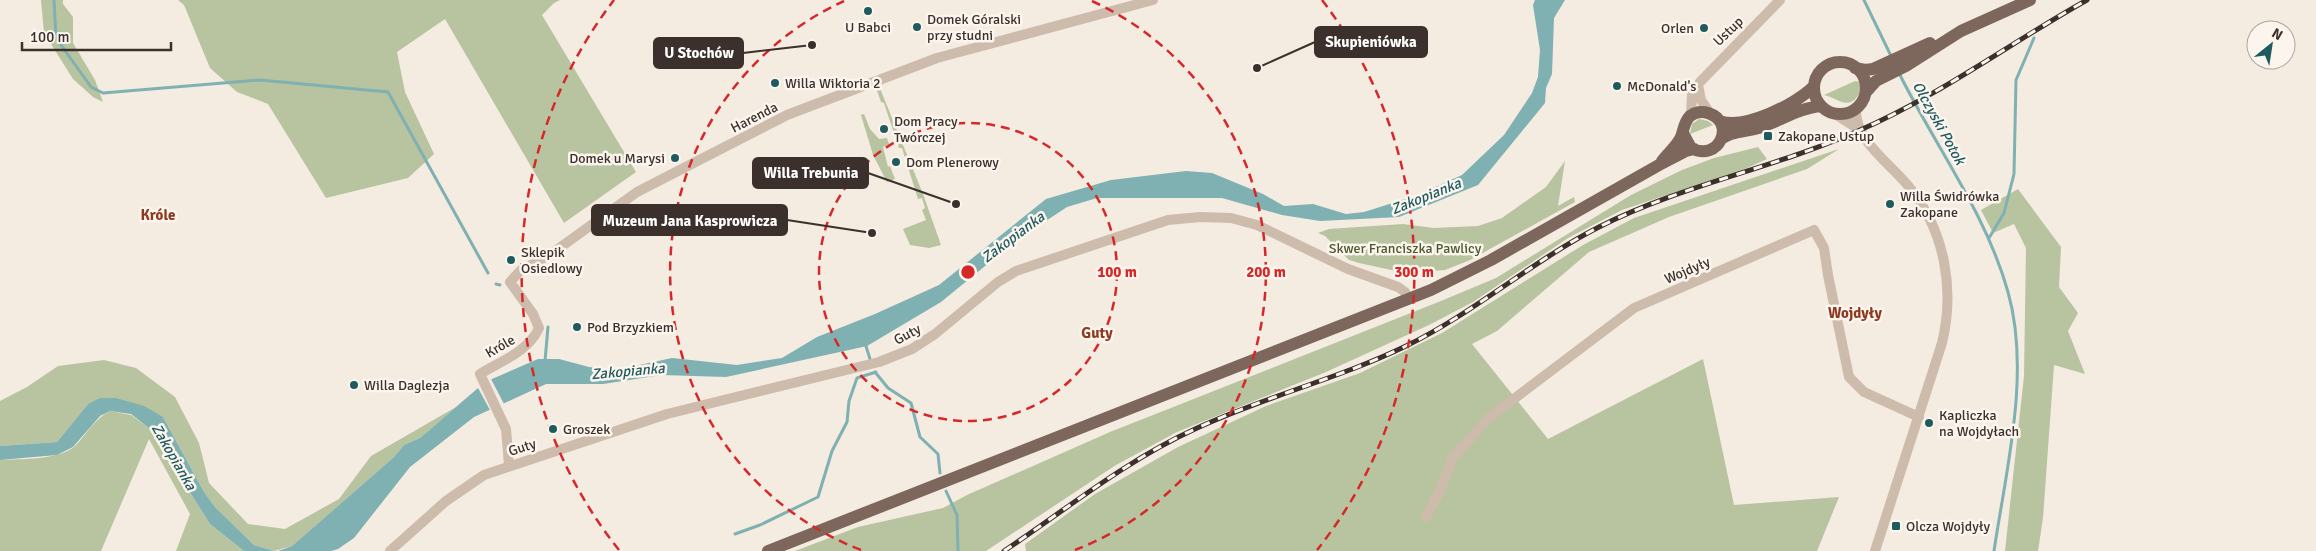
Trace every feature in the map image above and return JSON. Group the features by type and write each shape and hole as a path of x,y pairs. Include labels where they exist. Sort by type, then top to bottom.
{"main road":[{"path":"1659,165 1679,141 1686,121 1691,116 1700,112 1737,123 1751,120 1791,103 1813,87 1819,73 1830,64 1842,63 1868,70 1889,68 1960,31 2030,0"},
{"path":"1855,68 1864,78 1867,91"},
{"path":"768,551 1408,300 1469,272 1686,150 1708,151 1716,147 1731,133 1758,128 1809,108 1845,113 1856,109 1864,100 1867,91 1889,68"},
{"path":"1813,87 1827,109"},
{"path":"1715,117 1723,131 1722,140"},
{"path":"1683,133 1689,146 1694,149"}],"street":[{"name":"Harenda","path":"510,282 520,271 550,254 637,192 787,115 936,58 1153,0"},
{"name":"Ustup","path":"1691,116 1692,95 1698,85 1780,0"},
{"path":"1698,85 1700,98 1715,117"},
{"path":"1827,109 1860,130 1919,201 1937,237 1944,264 1948,292 1945,328 1919,417 1875,551"},
{"path":"1856,109 1856,118 1860,130"},
{"name":"Guty","path":"390,551 446,501 466,485 484,475 509,465 667,414 879,362 912,349 935,334 998,282 1016,271 1168,220 1200,217 1231,218 1257,225 1333,263 1398,287 1405,292 1408,300"},
{"name":"Wojdyły","path":"1426,517 1439,493 1453,457 1490,417 1634,308 1814,230 1824,248 1850,377 1864,392 1919,417"},
{"name":"Króle","path":"509,465 506,429 480,374 528,345 539,328 532,314 510,282"}],"green space":[{"path":"41,0 63,0 63,4 73,17 73,43 95,80 103,102 93,97 73,79 44,33"},
{"path":"178,0 560,0 554,3 542,15 636,172 564,223 445,19 397,52 405,92 434,154 408,178 326,198 268,104 237,92 210,68 184,5"},
{"path":"1855,81 1860,82 1861,88 1853,101 1845,103 1824,95"},
{"path":"879,86 923,194 941,245 929,248 910,245 903,229 926,220 922,210 925,208 922,198 918,199 902,148 899,148 884,103 881,102 876,88"},
{"path":"864,114 870,129 879,139 887,138 889,144 883,147 888,167 890,166 895,179 887,182 873,155 861,115"},
{"path":"1699,119 1708,121 1713,125 1690,134 1692,124"},
{"path":"1758,147 1767,159 1747,168 1622,210 1568,238 1473,302 1429,325 1326,372 1177,432 1116,465 986,551 795,551 858,527 943,508 967,495 1110,432 1496,278 1631,195 1682,170 1714,158"},
{"path":"1839,149 1807,169 1669,217 1589,252 1497,331 1472,344 1548,439 1703,359 1734,505 1839,497 1817,551 1026,551 1025,544 1095,494 1178,447 1266,406 1360,373 1442,333 1583,245 1634,218"},
{"name":"Skwer Franciszka Pawlicy","path":"1565,161 1558,206 1574,197 1575,202 1470,260 1445,270 1405,273 1359,263 1349,260 1325,236 1318,233 1329,229 1403,224 1434,228 1478,226 1502,218 1546,187"},
{"path":"2018,189 2061,247 2059,287 2078,313 2068,331 2085,374 2054,365 2043,518 2038,551 2005,551 2024,376 2026,248 2014,224 1993,233 1981,210"},
{"path":"104,360 136,368 175,397 199,443 209,483 248,524 285,529 339,499 371,456 456,407 420,438 404,445 394,457 292,546 274,551 254,545 215,507 204,492 163,417 88,404 57,442 0,446 0,401 27,387 58,366"},
{"path":"110,411 131,415 150,429 210,524 244,551 176,551 190,514 149,439 101,551 0,551 0,460 39,458 68,451 75,446 99,418"}],"water":[{"name":"Zakopianka","path":"1535,0 1565,0 1554,18 1552,74 1546,88 1545,103 1478,185 1399,217 1320,221 1282,215 1222,198 1097,198 1067,207 1017,240 941,302 867,346 726,377 662,375 603,384 546,384 474,417 410,467 354,538 338,549 331,551 278,551 292,546 394,457 404,445 420,438 485,382 538,359 559,359 589,367 616,370 672,358 737,365 782,358 817,337 875,314 939,285 1046,199 1111,180 1186,171 1212,173 1263,194 1284,206 1313,204 1346,214 1364,212 1415,196 1462,175 1504,135 1532,93 1538,77 1540,50 1533,5"},
{"name":"Zakopianka","path":"100,398 116,398 144,406 163,417 204,492 215,507 254,545 274,551 244,551 210,524 150,429 131,414 110,411 100,416 73,447 57,455 0,460 0,446 57,442 88,404"}],"pier":[{"path":"490,377 505,406 491,412 477,386"}],"waterway":[{"path":"54,0 56,38 91,87 103,93 260,80 388,92 488,273"},
{"name":"Olczyski Potok","path":"1864,0 1892,58"},
{"path":"1989,238 2004,213 2014,174 2016,80 2034,38"},
{"name":"Olczyski Potok","path":"1899,73 1959,180 1987,235 2008,292 2014,323 2017,355 2017,388 2010,455 1994,551"},
{"path":"496,284 500,285"},
{"path":"545,361 548,327"},
{"path":"865,343 870,359"},
{"path":"875,372 888,388 911,403 920,437 938,454 940,473"},
{"path":"735,534 760,525 818,497 832,451 847,422 849,401 857,378 876,372"},
{"path":"946,491 957,515 958,551"}],"railway":[{"path":"1004,551 1097,486 1169,442 1247,407 1354,368 1406,346 1455,318 1550,255 1599,227 1631,212 1695,188 1794,156 1888,117 1946,86 2087,0"}],"place":[{"name":"U Babci","path":"868,11"},
{"name":"Domek Góralski przy studni","path":"917,27"},
{"name":"Orlen","path":"1704,28"},
{"name":"U Stochów","path":"812,45"},
{"name":"Skupieniówka","path":"1257,68"},
{"name":"Willa Wiktoria 2","path":"775,83"},
{"name":"McDonald's","path":"1617,86"},
{"name":"Dom Pracy Twórczej","path":"884,129"},
{"name":"Zakopane Ustup","path":"1768,136"},
{"name":"Domek u Marysi","path":"675,158"},
{"name":"Dom Plenerowy","path":"896,162"},
{"name":"Willa Trebunia","path":"956,204"},
{"name":"Willa Świdrówka Zakopane","path":"1890,204"},
{"name":"Muzeum Jana Kasprowicza","path":"872,233"},
{"name":"Sklepik Osiedlowy","path":"511,260"},
{"name":"Pod Brzyzkiem","path":"577,327"},
{"name":"Willa Daglezja","path":"354,385"},
{"name":"Kapliczka na Wojdyłach","path":"1929,423"},
{"name":"Groszek","path":"553,429"},
{"name":"Olcza Wojdyły","path":"1896,526"}],"district":[{"name":"Króle","path":"158,215"},
{"name":"Wojdyły","path":"1855,313"},
{"name":"Guty","path":"1097,333"}]}
